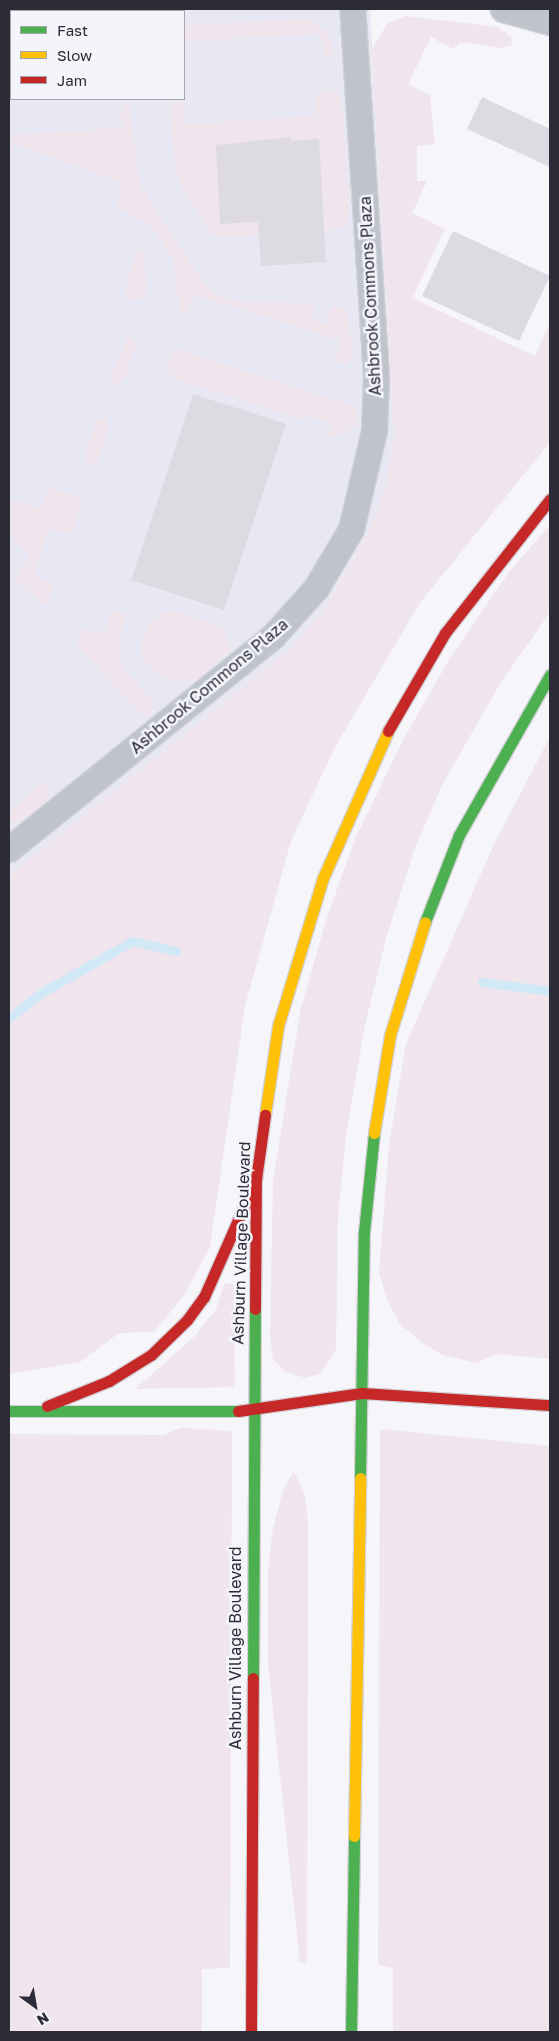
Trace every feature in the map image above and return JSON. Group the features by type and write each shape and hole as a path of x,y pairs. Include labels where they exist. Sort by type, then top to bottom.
{"main road":[{"name":"Ashburn Village Boulevard","path":"251,2032 252,1411 256,1179 278,1026 299,946 352,805 384,736 444,633 550,499"},
{"path":"351,2032 364,1223 390,1035 412,957 459,835 550,675"},
{"path":"35,1411 109,1381 142,1360 187,1320 204,1297 256,1179"},
{"path":"9,1411 252,1411 362,1393 550,1404"}],"street":[{"path":"89,10 111,9"},
{"name":"Ashbrook Commons Plaza","path":"9,849 272,637 316,588 351,529 374,430 376,376 352,9"},
{"path":"503,9 550,22"}],"shaded area":[{"path":"9,9 370,9 394,437 386,485 370,529 322,613 289,650 9,876"},
{"path":"405,16 498,27 511,37 512,45 502,48 461,42 453,49 431,37 408,84 430,95 435,144 417,146 417,181 427,181 412,213 445,229 412,298 535,356 550,322 550,442 419,604 334,749 291,841 245,1006 210,1246 185,1294 154,1332 119,1333 80,1362 9,1374 9,876 289,650 322,613 370,529 386,485 394,437 372,49 387,24"},
{"path":"308,19 328,32 335,54 324,56 320,34 185,41 185,25"},
{"path":"321,90 337,90 342,100 349,216 345,225 336,230 222,238 213,235 185,194 176,172 169,108 173,100 182,102 185,124 315,116 314,99"},
{"path":"129,102 140,185 204,283 216,294 239,302 316,303 311,318 327,324 332,307 342,306 349,319 352,355 347,365 335,361 340,340 195,295 187,315 180,314 173,258 151,226 117,207 121,182 14,144 9,160 9,135 122,128 121,109"},
{"path":"143,249 147,290 142,299 131,301 124,293 137,251"},
{"path":"128,335 136,344 124,380 115,385 110,378"},
{"path":"177,349 351,405 359,415 357,427 326,439 331,424 305,415 303,420 176,379 166,369 170,355"},
{"path":"106,417 109,424 98,461 90,466 84,458 97,419"},
{"path":"50,488 77,496 83,502 72,534 49,529 34,576 55,585 45,606 14,578 30,558 9,534 9,499 40,509"},
{"path":"550,525 550,612 500,684 442,785 414,851 387,935 365,1025 347,1129 338,1214 336,1349 321,1373 306,1378 285,1372 273,1359 270,1336 273,1180 301,1008 326,920 355,839 403,740 450,658 509,572"},
{"path":"112,610 126,615 119,644 122,666 154,702 152,715 142,715 78,647 80,629 104,634"},
{"path":"174,610 221,627 230,641 230,650 194,682 163,678 146,663 140,649 147,626 164,612"},
{"path":"550,737 550,1359 496,1354 477,1363 442,1355 421,1342 400,1324 387,1300 379,1272 389,1146 406,1044 495,842"},
{"path":"40,784 48,784 47,800 20,822 9,822 9,812"},
{"path":"225,1283 234,1284 235,1387 135,1389 194,1337 215,1311"},
{"path":"181,1428 232,1431 230,1968 202,1969 202,2032 9,2032 9,1434 164,1435"},
{"path":"380,1429 550,1446 550,2032 393,2032 393,1968 378,1965"},
{"path":"294,1471 305,1497 308,1522 307,1963 300,1963 268,1664 268,1571 273,1528 284,1488"}],"building":[{"path":"482,97 550,129 550,167 467,129"},
{"path":"291,137 291,141 319,139 326,262 261,266 258,222 220,224 216,145"},
{"path":"453,231 550,276 519,341 422,296"},
{"path":"193,394 286,424 224,610 131,580"}],"waterway":[{"path":"9,1018 41,993 132,941 176,951"},
{"path":"482,982 550,991"}],"traffic: fast":[{"path":"425,922 459,835 550,675"},
{"path":"360,1478 364,1232 374,1133"},
{"path":"253,1678 255,1309"},
{"path":"9,1411 238,1411"},
{"path":"351,2032 354,1836"}],"traffic: slow":[{"path":"265,1115 278,1026 323,878 388,731"},
{"path":"374,1133 390,1035 425,922"},
{"path":"354,1836 360,1478"}],"traffic: jam":[{"path":"388,731 445,633 550,499"},
{"path":"255,1309 256,1179 265,1115"},
{"path":"47,1406 109,1381 151,1355 187,1320 204,1297 256,1179"},
{"path":"238,1411 362,1393 550,1405"},
{"path":"251,2032 253,1678"}]}
